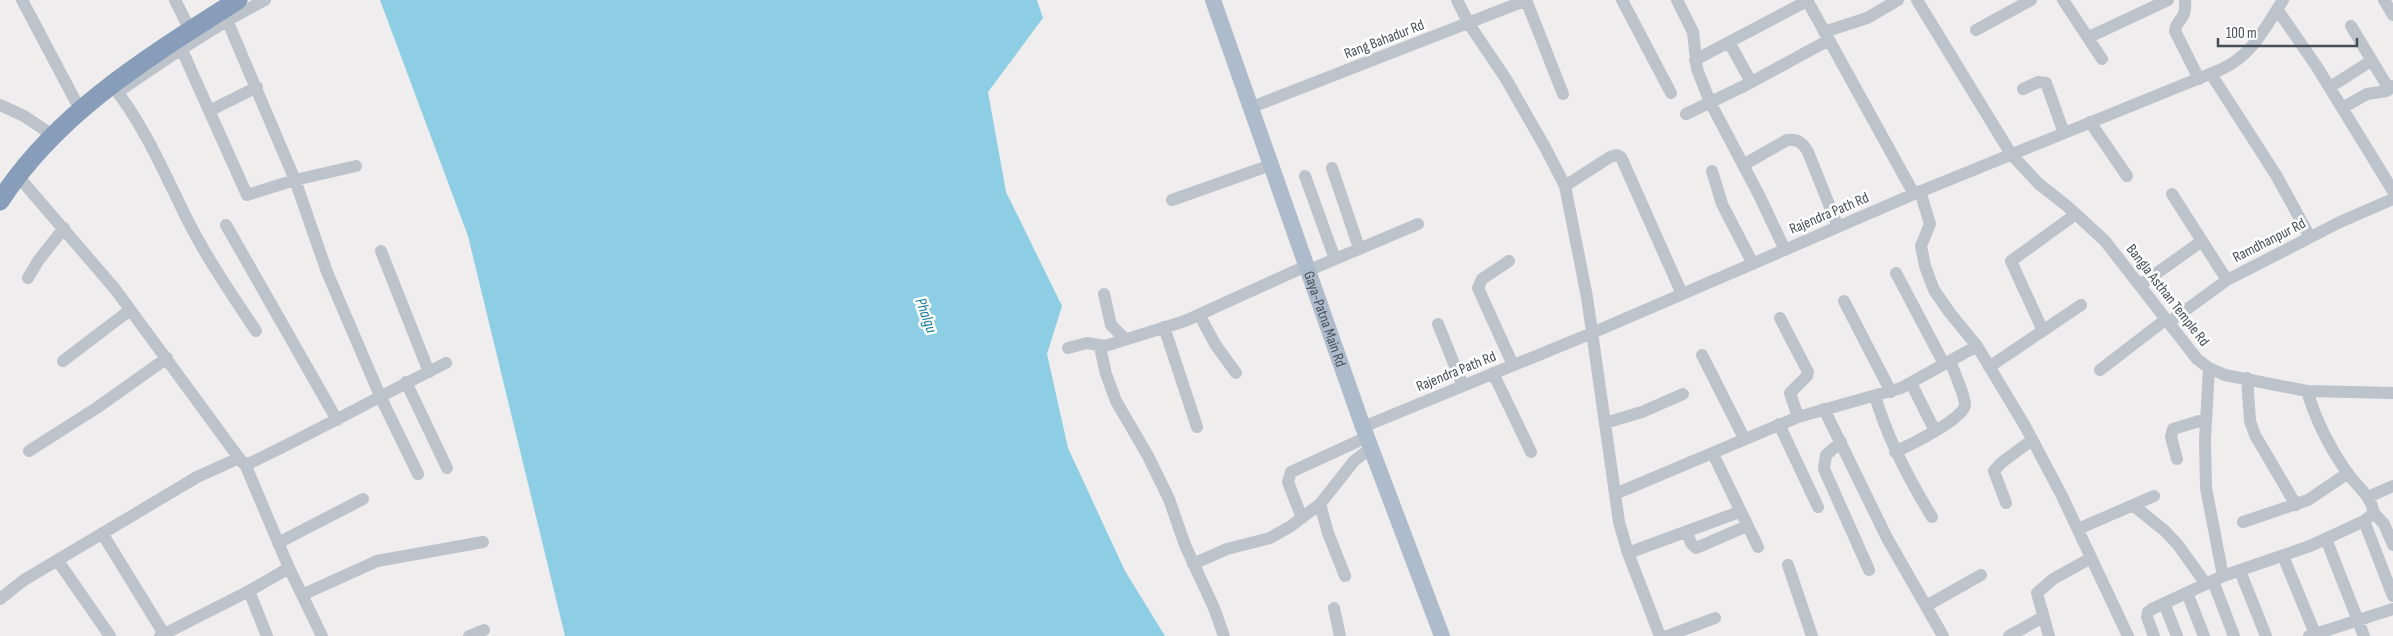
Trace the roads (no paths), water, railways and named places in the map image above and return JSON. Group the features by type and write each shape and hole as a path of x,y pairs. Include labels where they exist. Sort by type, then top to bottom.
{"highway":[{"path":"0,187 19,159 45,130 76,102 218,0"},
{"path":"0,201 16,175 61,127 115,89 198,25 238,0"}],"main road":[{"name":"Gaya-Patna Main Rd","path":"1213,0 1367,437 1442,636"}],"street":[{"path":"22,0 76,102"},
{"path":"175,0 186,22"},
{"path":"256,331 219,276 188,220 157,156 115,89 227,20 265,0"},
{"path":"1457,0 1469,24 1506,79 1565,186 1592,333 1619,522 1628,553 1660,636"},
{"path":"1622,0 1671,93"},
{"path":"1677,0 1692,32 1699,76 1710,102 1744,165 1785,250"},
{"path":"1695,60 1807,0 1917,193 1930,224 1922,246 1925,266 1938,297 1977,346 2032,440 2078,529 2126,635"},
{"path":"1686,114 1752,82 1827,36 1867,18 1898,0"},
{"name":"Bangla Asthan Temple Rd","path":"1917,0 2011,154 2039,184 2076,214 2105,242 2187,348 2209,368 2225,375 2307,391 2393,394"},
{"path":"1976,30 2032,0"},
{"path":"2063,0 2102,59"},
{"path":"2088,37 2168,0"},
{"path":"2185,0 2184,18 2175,27 2175,31 2199,79"},
{"path":"1522,1 1563,94"},
{"name":"Rang Bahadur Rd","path":"1252,107 1469,24 1522,1"},
{"path":"2387,1 2393,15"},
{"path":"2280,5 2330,87 2392,199"},
{"name":"Rajendra Path Rd","path":"1302,518 1288,482 1290,472 1367,437 1463,386 1592,333 1917,193 2211,74 2244,57 2280,5"},
{"path":"227,20 295,180 327,272 381,398 418,474"},
{"path":"2342,108 2367,94 2391,88 2371,61 2351,26"},
{"path":"1729,42 1752,82"},
{"path":"181,48 211,110 247,195 295,180 356,166"},
{"path":"2330,87 2371,61"},
{"path":"2211,74 2276,175 2310,238"},
{"path":"2023,90 2038,82 2046,82 2064,133"},
{"path":"211,110 257,87"},
{"path":"0,105 24,116 45,130"},
{"path":"2090,122 2127,176"},
{"path":"1744,165 1788,140 1800,142 1808,152 1838,226"},
{"path":"1565,186 1610,156 1617,155 1621,157 1682,294"},
{"path":"1172,200 1271,165"},
{"path":"1332,168 1360,248"},
{"path":"1712,171 1722,204 1753,264"},
{"path":"16,175 64,228 130,310 242,461 289,568 322,636"},
{"path":"1305,176 1335,259"},
{"path":"2172,194 2227,280"},
{"name":"Ramdhanpur Rd","path":"2100,370 2227,280 2392,199"},
{"path":"2043,332 2011,261 2076,214"},
{"path":"1068,348 1087,343 1100,347 1200,316 1307,268 1335,259 1418,224"},
{"path":"226,225 337,420"},
{"path":"28,278 38,261 64,228"},
{"path":"2140,286 2202,241"},
{"path":"381,251 428,372"},
{"path":"1509,261 1482,279 1478,288 1513,366"},
{"path":"1895,452 1935,431 1965,407 1947,363 1896,273"},
{"path":"1104,294 1111,325 1125,339"},
{"path":"1844,301 1891,392"},
{"path":"1989,368 2081,305"},
{"path":"63,361 130,310"},
{"path":"1200,316 1215,344 1236,373"},
{"path":"1780,318 1808,372 1807,376 1790,393 1798,416"},
{"path":"1438,324 1463,386"},
{"path":"1164,328 1197,427"},
{"path":"1615,494 1713,454 1744,438 1798,416 1891,392 1977,346"},
{"path":"1100,347 1106,374 1116,401 1163,485 1193,564 1214,608 1224,636"},
{"path":"1702,355 1744,438"},
{"path":"29,450 98,407 167,358"},
{"path":"0,599 24,580 197,477 242,461 337,420 381,398 406,382 446,363"},
{"path":"2209,368 2206,419 2206,488 2214,580 2234,636"},
{"path":"1494,373 1531,452"},
{"path":"2247,378 2250,421 2255,435 2296,505"},
{"path":"406,382 447,468"},
{"path":"1911,383 1935,431"},
{"path":"2307,391 2321,432 2348,474 2373,504 2369,517 2393,596"},
{"path":"1605,423 1642,412 1684,394"},
{"path":"1875,396 1884,428 1895,452 1932,517"},
{"path":"1824,410 1888,538 1943,636"},
{"path":"2177,460 2170,437 2173,429 2206,419"},
{"path":"1779,424 1818,507"},
{"path":"1193,564 1227,550 1270,538 1302,518 1320,504 1354,461 1367,437"},
{"path":"2006,503 1994,471 2000,463 2032,440"},
{"path":"1841,442 1826,455 1824,469 1870,570"},
{"path":"1713,454 1758,547"},
{"path":"2243,522 2296,505 2328,488 2348,474"},
{"path":"2368,497 2393,486"},
{"path":"2078,529 2154,496"},
{"path":"278,543 363,499"},
{"path":"1320,504 1332,545 1345,576"},
{"path":"2134,506 2166,531 2214,580"},
{"path":"1628,553 1740,512"},
{"path":"2369,517 2384,524 2392,538"},
{"path":"2154,636 2147,617 2148,612 2164,603 2214,580 2326,539 2369,517"},
{"path":"1686,532 1691,543 1696,548 1747,526"},
{"path":"102,533 162,635 178,632 289,568"},
{"path":"2326,539 2364,636"},
{"path":"302,595 377,562 484,542"},
{"path":"2283,556 2313,635 2393,608"},
{"path":"2049,636 2037,598 2040,588 2054,578 2091,558"},
{"path":"58,561 110,636"},
{"path":"1788,565 1812,636"},
{"path":"2240,571 2266,636"},
{"path":"1926,606 1981,575"},
{"path":"249,591 267,636"},
{"path":"2187,593 2204,636"},
{"path":"2164,603 2177,636"},
{"path":"1334,608 1340,636"},
{"path":"2009,636 2043,617"},
{"path":"1666,636 1715,618"},
{"path":"468,636 484,630"}],"water":[{"name":"Phalgu","path":"380,0 1037,0 1043,18 988,92 1006,192 1062,306 1047,354 1068,448 1125,571 1165,636 565,636 468,236"}]}
